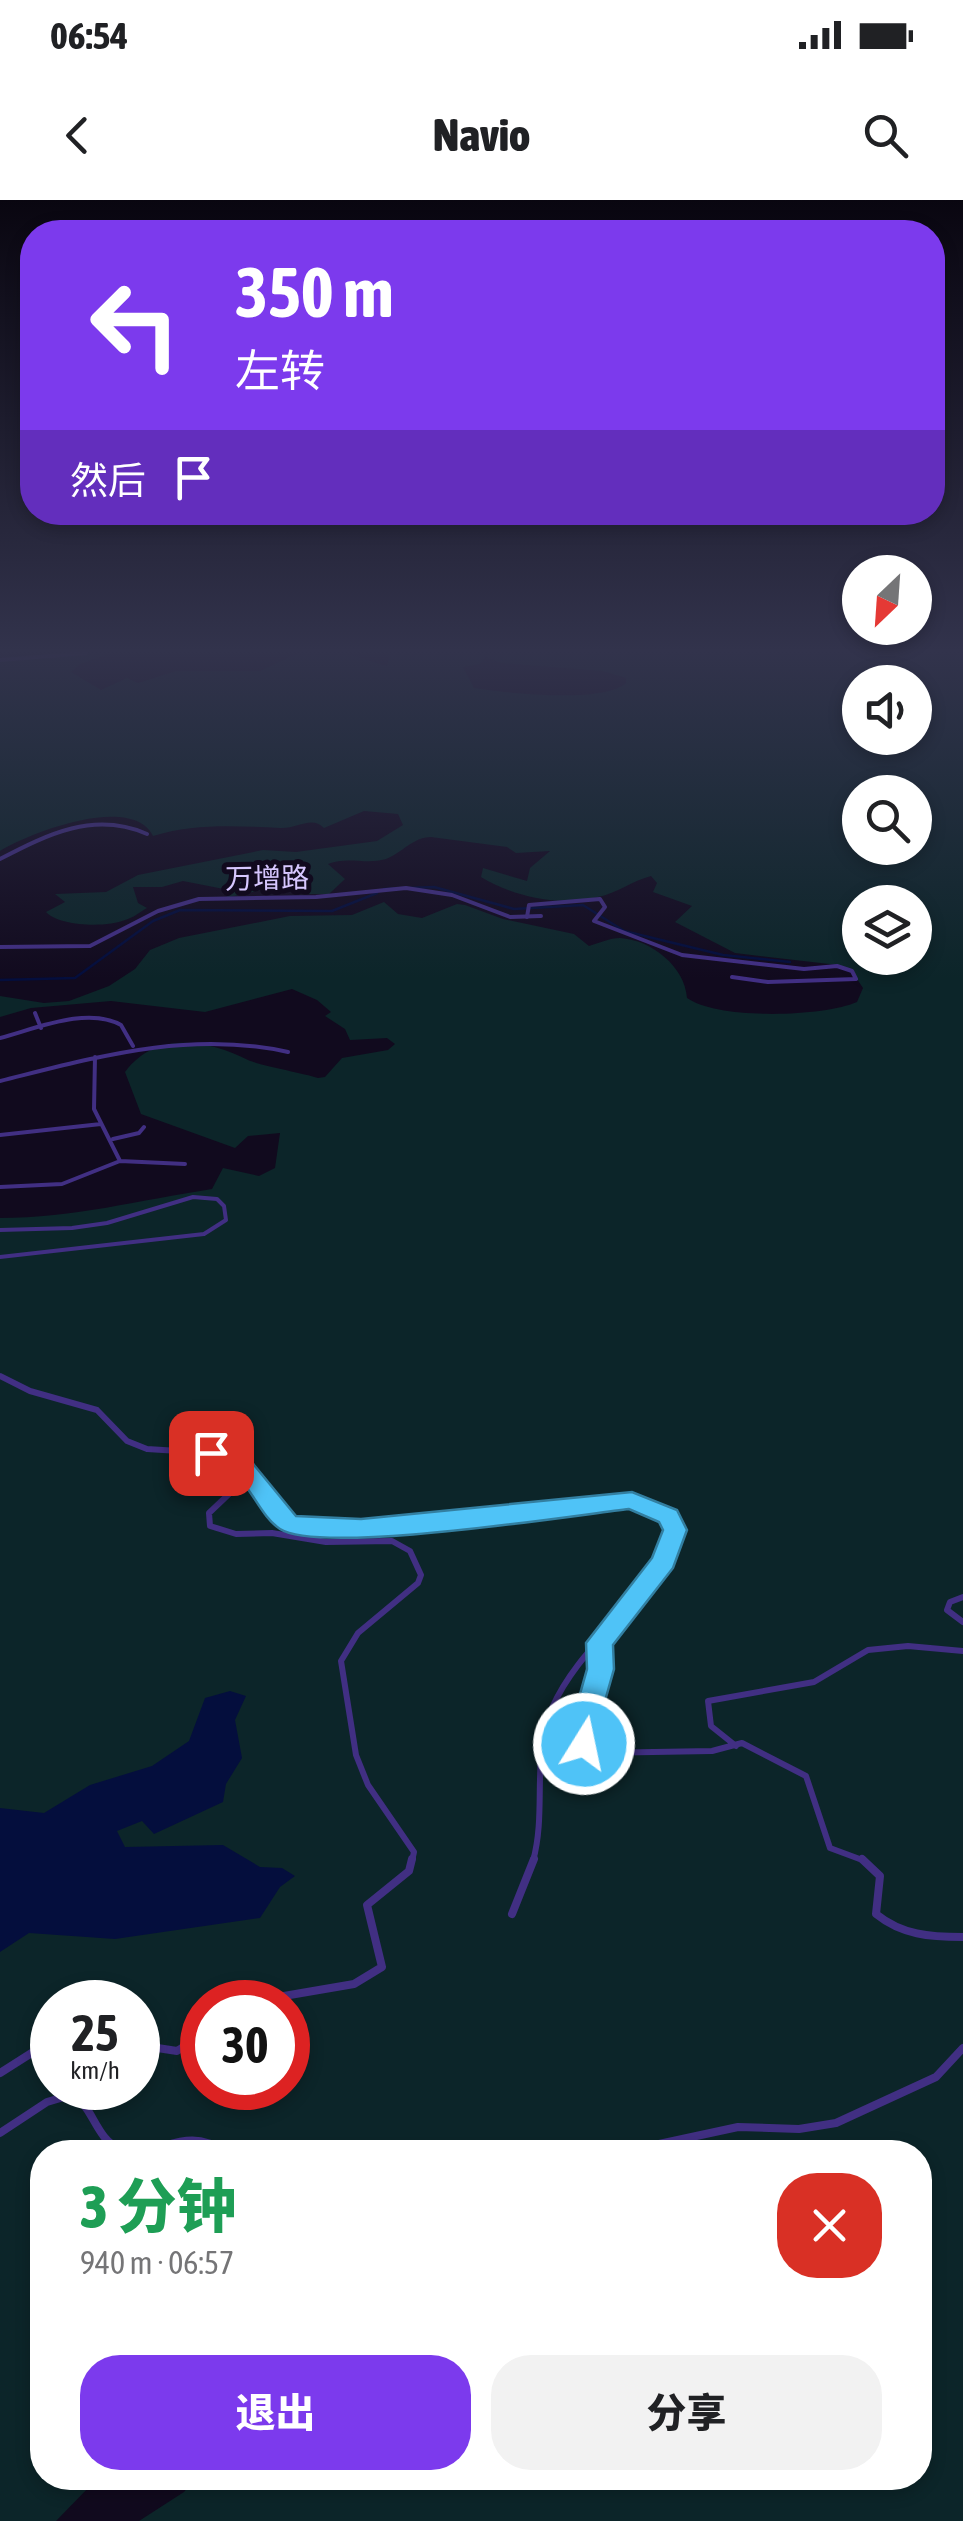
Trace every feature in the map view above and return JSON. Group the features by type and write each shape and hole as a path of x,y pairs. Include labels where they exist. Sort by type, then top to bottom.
{"street":[{"path":"0,859 60,831 90,824 127,824 147,834"},
{"name":"万增路","path":"0,947 90,946 115,937 158,910 199,899 390,890 440,892 510,917 527,913 541,916"},
{"path":"527,913 588,897 605,902 594,922 682,955 804,969 837,966 852,971 856,979 768,982 732,977"},
{"path":"35,1013 41,1028"},
{"path":"0,1038 41,1028 115,1021 126,1029 134,1046"},
{"path":"0,1082 134,1046 247,1040 288,1052"},
{"path":"95,1058 91,1090 101,1124 113,1139 120,1161"},
{"path":"0,1135 101,1124"},
{"path":"113,1139 139,1133 144,1127"},
{"path":"0,1187 74,1182 120,1161 185,1164"},
{"path":"0,1230 107,1223 193,1197 216,1199 226,1213 226,1220 204,1234 0,1257"},
{"path":"0,1376 30,1391 97,1410 137,1445 211,1453 241,1466 288,1522 315,1530 632,1500 668,1516 675,1530 672,1547 554,1702 541,1738 536,1861 512,1914"},
{"path":"175,1452 226,1470 232,1483 229,1494 209,1513 210,1526 236,1534 272,1533 326,1542 392,1540 410,1551 421,1575 418,1584 358,1634 341,1660 356,1755 368,1785 414,1852 408,1870 367,1905 382,1967 361,1984 310,1989"},
{"path":"963,1597 950,1602 947,1610 963,1622"},
{"path":"599,1643 600,1669 584,1744 595,1753 664,1748 722,1753 736,1746 751,1746 806,1776 830,1848 862,1859 880,1876 876,1914 890,1926 922,1936 963,1937"},
{"path":"736,1746 711,1726 708,1701 814,1682 868,1650 908,1646 963,1651"},
{"path":"676,2140 738,2126 799,2129 836,2123 936,2076 963,2048"},
{"path":"0,2073 30,2054"},
{"path":"0,2133 48,2102 74,2094 85,2099 109,2140"},
{"path":"175,2140 190,2136 208,2140"}],"green space":[{"path":"0,761 963,761 963,2521 139,2521 186,2490 932,2490 932,2140 30,2140 30,2490 86,2490 56,2521 0,2521 0,1218 80,1212 212,1189 223,1168 259,1176 275,1168 280,1133 248,1136 235,1148 141,1114 125,1072 152,1050 167,1044 200,1044 318,1078 325,1077 342,1058 388,1050 395,1044 387,1038 350,1040 345,1029 325,1016 331,1012 317,1000 292,989 205,1012 111,1001 31,1008 0,1017 0,996 44,1003 69,1001 109,986 135,969 150,950 179,938 290,916 352,915 384,902 398,914 422,918 457,904 465,905 503,919 574,934 589,946 616,938 632,940 665,957 680,976 687,998 722,1010 771,1014 820,1011 857,1002 863,988 854,975 932,975 932,885 842,885 842,967 735,953 675,922 692,906 653,892 657,883 651,876 612,893 583,900 538,898 481,877 483,868 527,881 530,868 550,851 516,853 507,847 431,837 386,859 328,864 345,879 329,894 308,894 281,879 262,882 266,889 225,898 234,891 183,881 162,887 133,887 138,903 147,908 117,923 95,925 71,923 46,912 65,902 55,894 106,892 138,875 263,850 296,852 377,841 403,825 398,814 364,811 324,828 314,823 286,828 216,826 153,836 142,824 103,817 33,835 0,851"}],"shaded area":[{"path":"230,1691 246,1696 235,1720 242,1758 226,1784 223,1802 154,1834 142,1821 117,1831 125,1847 223,1845 260,1867 282,1868 295,1876 280,1887 260,1918 115,1939 29,1933 0,1952 0,1808 44,1813 90,1785 152,1766 189,1741 205,1698"}],"waterway":[{"path":"384,889 434,887 514,909 583,905 624,931 723,955 790,962"},
{"path":"0,980 75,978 153,921 180,910 332,911 377,893"}],"route":[{"path":"211,1453 241,1466 288,1522 303,1528 328,1531 632,1500 649,1504 668,1516 675,1530 672,1547 599,1643 600,1669 589,1708 592,1726 584,1744"}]}
